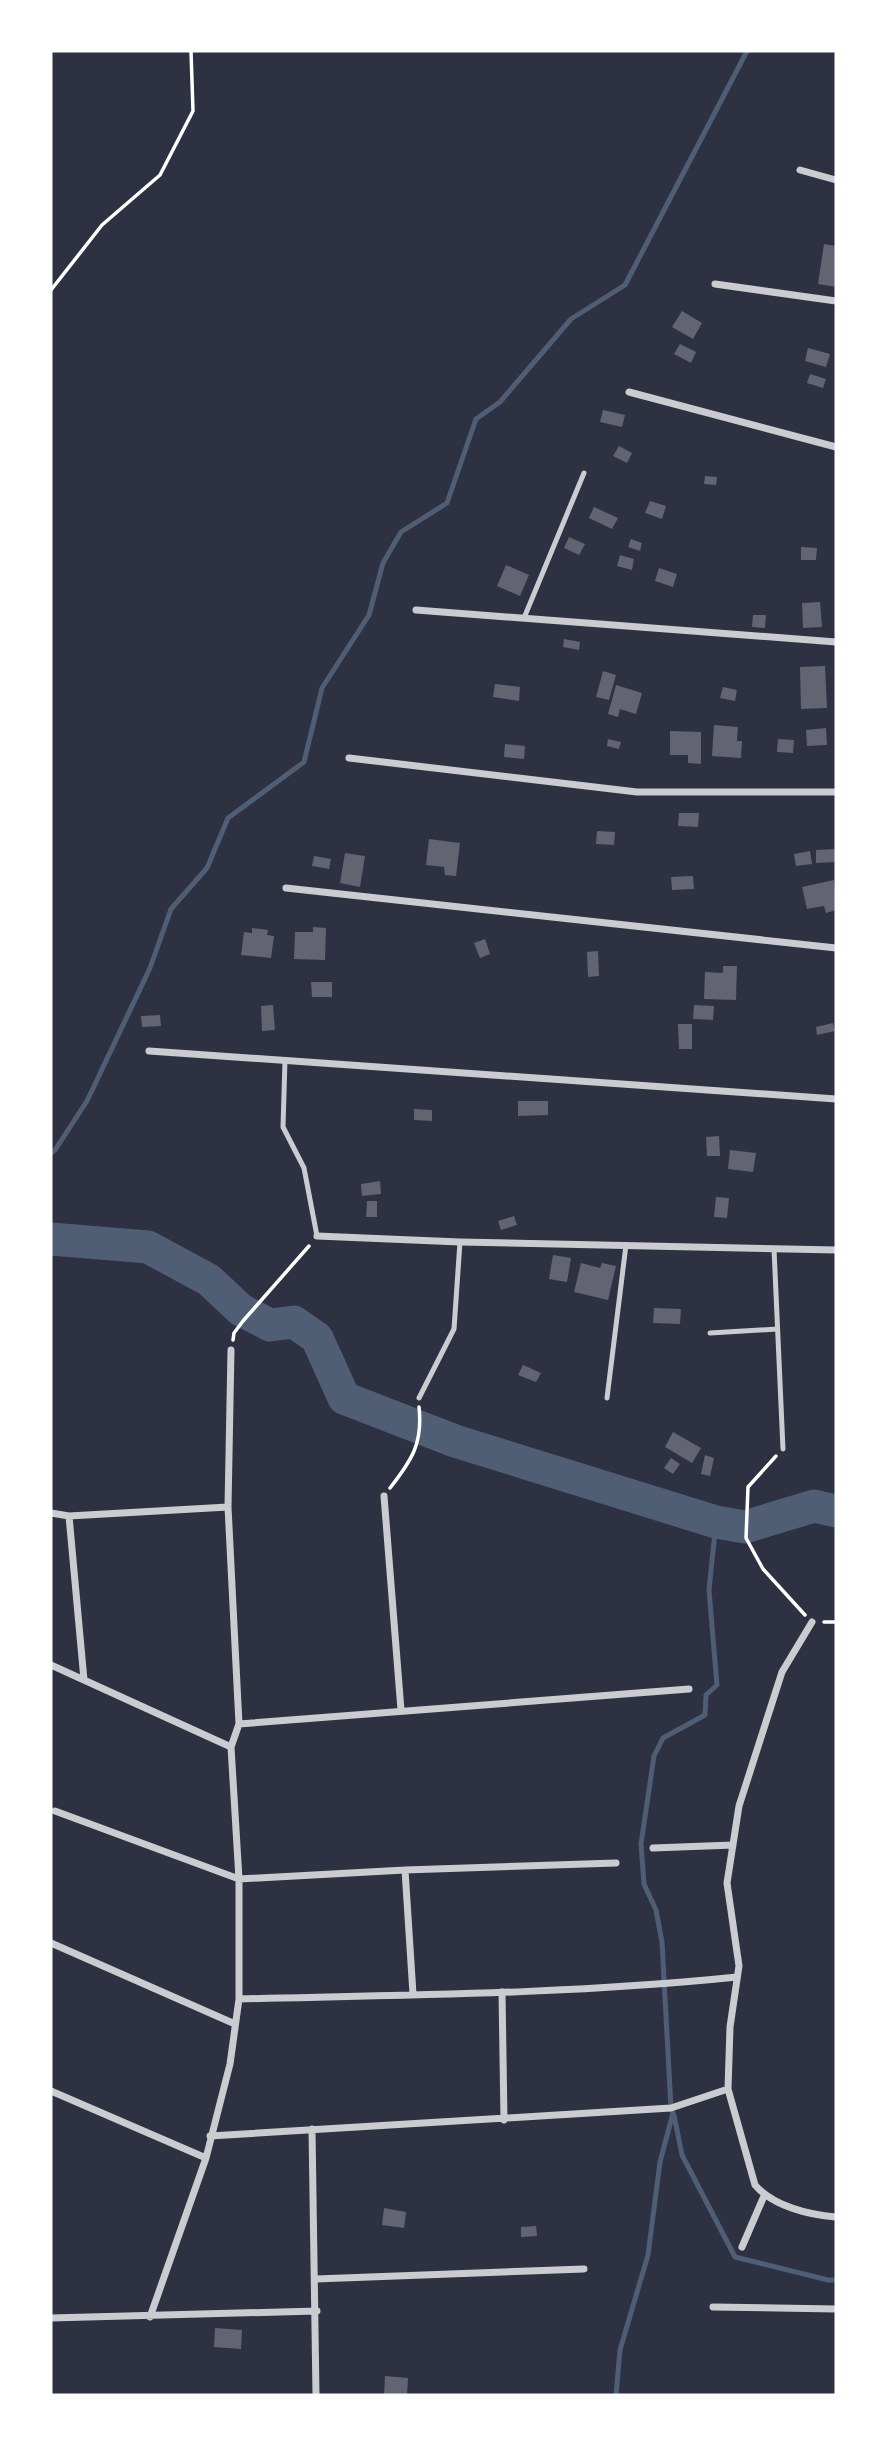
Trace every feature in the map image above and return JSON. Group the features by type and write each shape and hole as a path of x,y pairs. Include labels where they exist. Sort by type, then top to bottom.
{"street":[{"path":"800,170 836,180"},
{"path":"715,284 836,301"},
{"path":"629,392 836,447"},
{"path":"416,610 836,642"},
{"path":"349,758 636,792 836,792"},
{"path":"286,888 836,948"},
{"path":"149,1051 836,1099"},
{"path":"317,1236 460,1242 836,1250"},
{"path":"150,2317 206,2158 230,2064 239,1999 239,1880 231,1747 239,1724 228,1507 231,1350"},
{"path":"384,1496 401,1710"},
{"path":"51,1513 69,1516 228,1507"},
{"path":"69,1516 84,1681"},
{"path":"812,1622 782,1672 739,1806 727,1883 739,1966 730,2027 728,2089 755,2185 764,2196 816,2216 836,2217"},
{"path":"51,1665 231,1747"},
{"path":"239,1724 689,1689"},
{"path":"55,1811 239,1880 405,1870 616,1863"},
{"path":"653,1848 733,1845"},
{"path":"405,1870 413,1994"},
{"path":"51,1943 235,2024"},
{"path":"239,1999 502,1992 664,1984 737,1977"},
{"path":"502,1992 504,2120"},
{"path":"210,2136 671,2108 728,2089"},
{"path":"51,2091 206,2158"},
{"path":"312,2129 317,2311 316,2395"},
{"path":"742,2247 764,2196"},
{"path":"316,2279 584,2269"},
{"path":"713,2307 836,2309"},
{"path":"51,2318 317,2311"}],"lane":[{"path":"524,618 584,473"},
{"path":"285,1060 283,1126 304,1168 317,1236"},
{"path":"419,1398 454,1329 460,1242"},
{"path":"607,1398 626,1245"},
{"path":"774,1249 783,1449"},
{"path":"710,1333 777,1329"}],"path":[{"path":"51,290 102,225 160,175 193,111 191,51"},
{"path":"231,1350 234,1333 243,1321 317,1236"},
{"path":"384,1496 410,1463 421,1428 419,1398"},
{"path":"783,1449 748,1487 746,1538 763,1569 812,1622"}],"building":[{"path":"824,244 836,246 836,287 818,284"},
{"path":"682,311 702,323 693,339 672,327"},
{"path":"680,344 696,352 691,363 674,354"},
{"path":"808,348 830,354 826,367 805,361"},
{"path":"810,374 826,379 823,388 807,383"},
{"path":"603,410 625,415 622,427 600,422"},
{"path":"619,446 632,453 627,463 613,456"},
{"path":"705,476 717,477 716,485 704,484"},
{"path":"650,501 666,506 662,519 645,513"},
{"path":"594,507 618,518 612,529 589,518"},
{"path":"569,537 585,544 579,555 564,548"},
{"path":"631,539 642,543 640,551 628,547"},
{"path":"801,547 817,548 816,560 801,560"},
{"path":"620,555 634,559 632,570 617,566"},
{"path":"506,565 529,575 520,596 497,586"},
{"path":"659,568 677,574 673,587 655,581"},
{"path":"820,602 822,627 803,628 802,603"},
{"path":"753,615 766,615 765,628 752,627"},
{"path":"564,639 580,642 579,650 563,647"},
{"path":"825,666 827,708 801,709 800,667"},
{"path":"603,671 616,675 609,700 596,697"},
{"path":"495,684 520,687 519,701 493,697"},
{"path":"616,685 642,693 636,714 620,709 618,717 608,714"},
{"path":"723,687 737,690 735,701 720,698"},
{"path":"714,725 738,727 737,741 742,741 741,758 712,756"},
{"path":"826,728 827,745 807,746 806,730"},
{"path":"670,731 701,732 701,764 688,763 688,755 670,755"},
{"path":"608,739 621,742 619,749 607,746"},
{"path":"778,739 794,740 793,753 777,752"},
{"path":"505,744 525,746 524,759 504,757"},
{"path":"679,813 699,813 698,827 678,826"},
{"path":"597,831 615,832 614,845 596,844"},
{"path":"429,839 460,843 456,876 445,875 444,867 426,865"},
{"path":"836,849 836,862 816,863 816,850"},
{"path":"810,851 812,864 796,866 794,854"},
{"path":"345,853 365,856 360,887 340,883"},
{"path":"314,856 331,859 329,869 312,866"},
{"path":"693,876 694,889 672,890 671,877"},
{"path":"834,880 836,910 826,913 824,906 807,909 802,887"},
{"path":"313,927 326,928 325,960 294,959 295,932 313,932"},
{"path":"252,928 268,930 267,935 274,936 271,958 241,955 244,932 252,933"},
{"path":"485,939 490,954 480,958 474,943"},
{"path":"598,951 599,976 588,977 587,952"},
{"path":"723,966 737,966 736,1000 704,999 705,972 723,973"},
{"path":"311,982 332,982 332,997 312,997"},
{"path":"273,1005 275,1030 262,1031 261,1006"},
{"path":"694,1005 714,1006 713,1020 693,1019"},
{"path":"160,1015 161,1026 142,1027 141,1016"},
{"path":"833,1023 835,1031 817,1035 816,1027"},
{"path":"678,1024 692,1024 692,1049 679,1049"},
{"path":"518,1101 548,1101 548,1115 518,1116"},
{"path":"414,1109 432,1110 432,1121 414,1120"},
{"path":"719,1136 720,1156 707,1156 706,1137"},
{"path":"730,1150 756,1153 753,1172 728,1169"},
{"path":"380,1181 381,1194 362,1196 361,1184"},
{"path":"716,1197 729,1198 727,1218 714,1217"},
{"path":"367,1201 377,1201 377,1217 366,1217"},
{"path":"514,1216 517,1225 501,1230 498,1221"},
{"path":"553,1255 571,1258 567,1282 549,1279"},
{"path":"581,1263 600,1268 602,1263 616,1266 608,1300 574,1292"},
{"path":"654,1308 681,1309 680,1324 653,1323"},
{"path":"523,1365 541,1373 536,1382 518,1375"},
{"path":"673,1432 701,1448 692,1463 665,1447"},
{"path":"705,1455 714,1458 710,1476 701,1474"},
{"path":"671,1458 680,1464 673,1474 664,1468"},
{"path":"384,2208 406,2212 404,2228 382,2225"},
{"path":"536,2226 537,2236 521,2237 521,2227"},
{"path":"215,2328 242,2330 241,2349 214,2347"},
{"path":"385,2376 408,2378 407,2395 384,2395"}],"waterway":[{"path":"51,1153 87,1101 150,968 171,909 207,868 228,818 304,762 322,688 369,615 383,563 401,532 447,503 476,419 500,402 571,319 625,285 747,51"},
{"path":"51,1239 148,1247 209,1280 241,1310 270,1325 294,1322 317,1338 344,1398 455,1441 716,1522 745,1527 814,1506 836,1511"},
{"path":"616,2395 620,2350 648,2255 660,2162 673,2113 662,1942 656,1910 644,1884 641,1844 654,1756 663,1738 705,1715 706,1695 717,1685 709,1590 716,1522"},
{"path":"674,2115 682,2155 735,2257 836,2280"}]}
